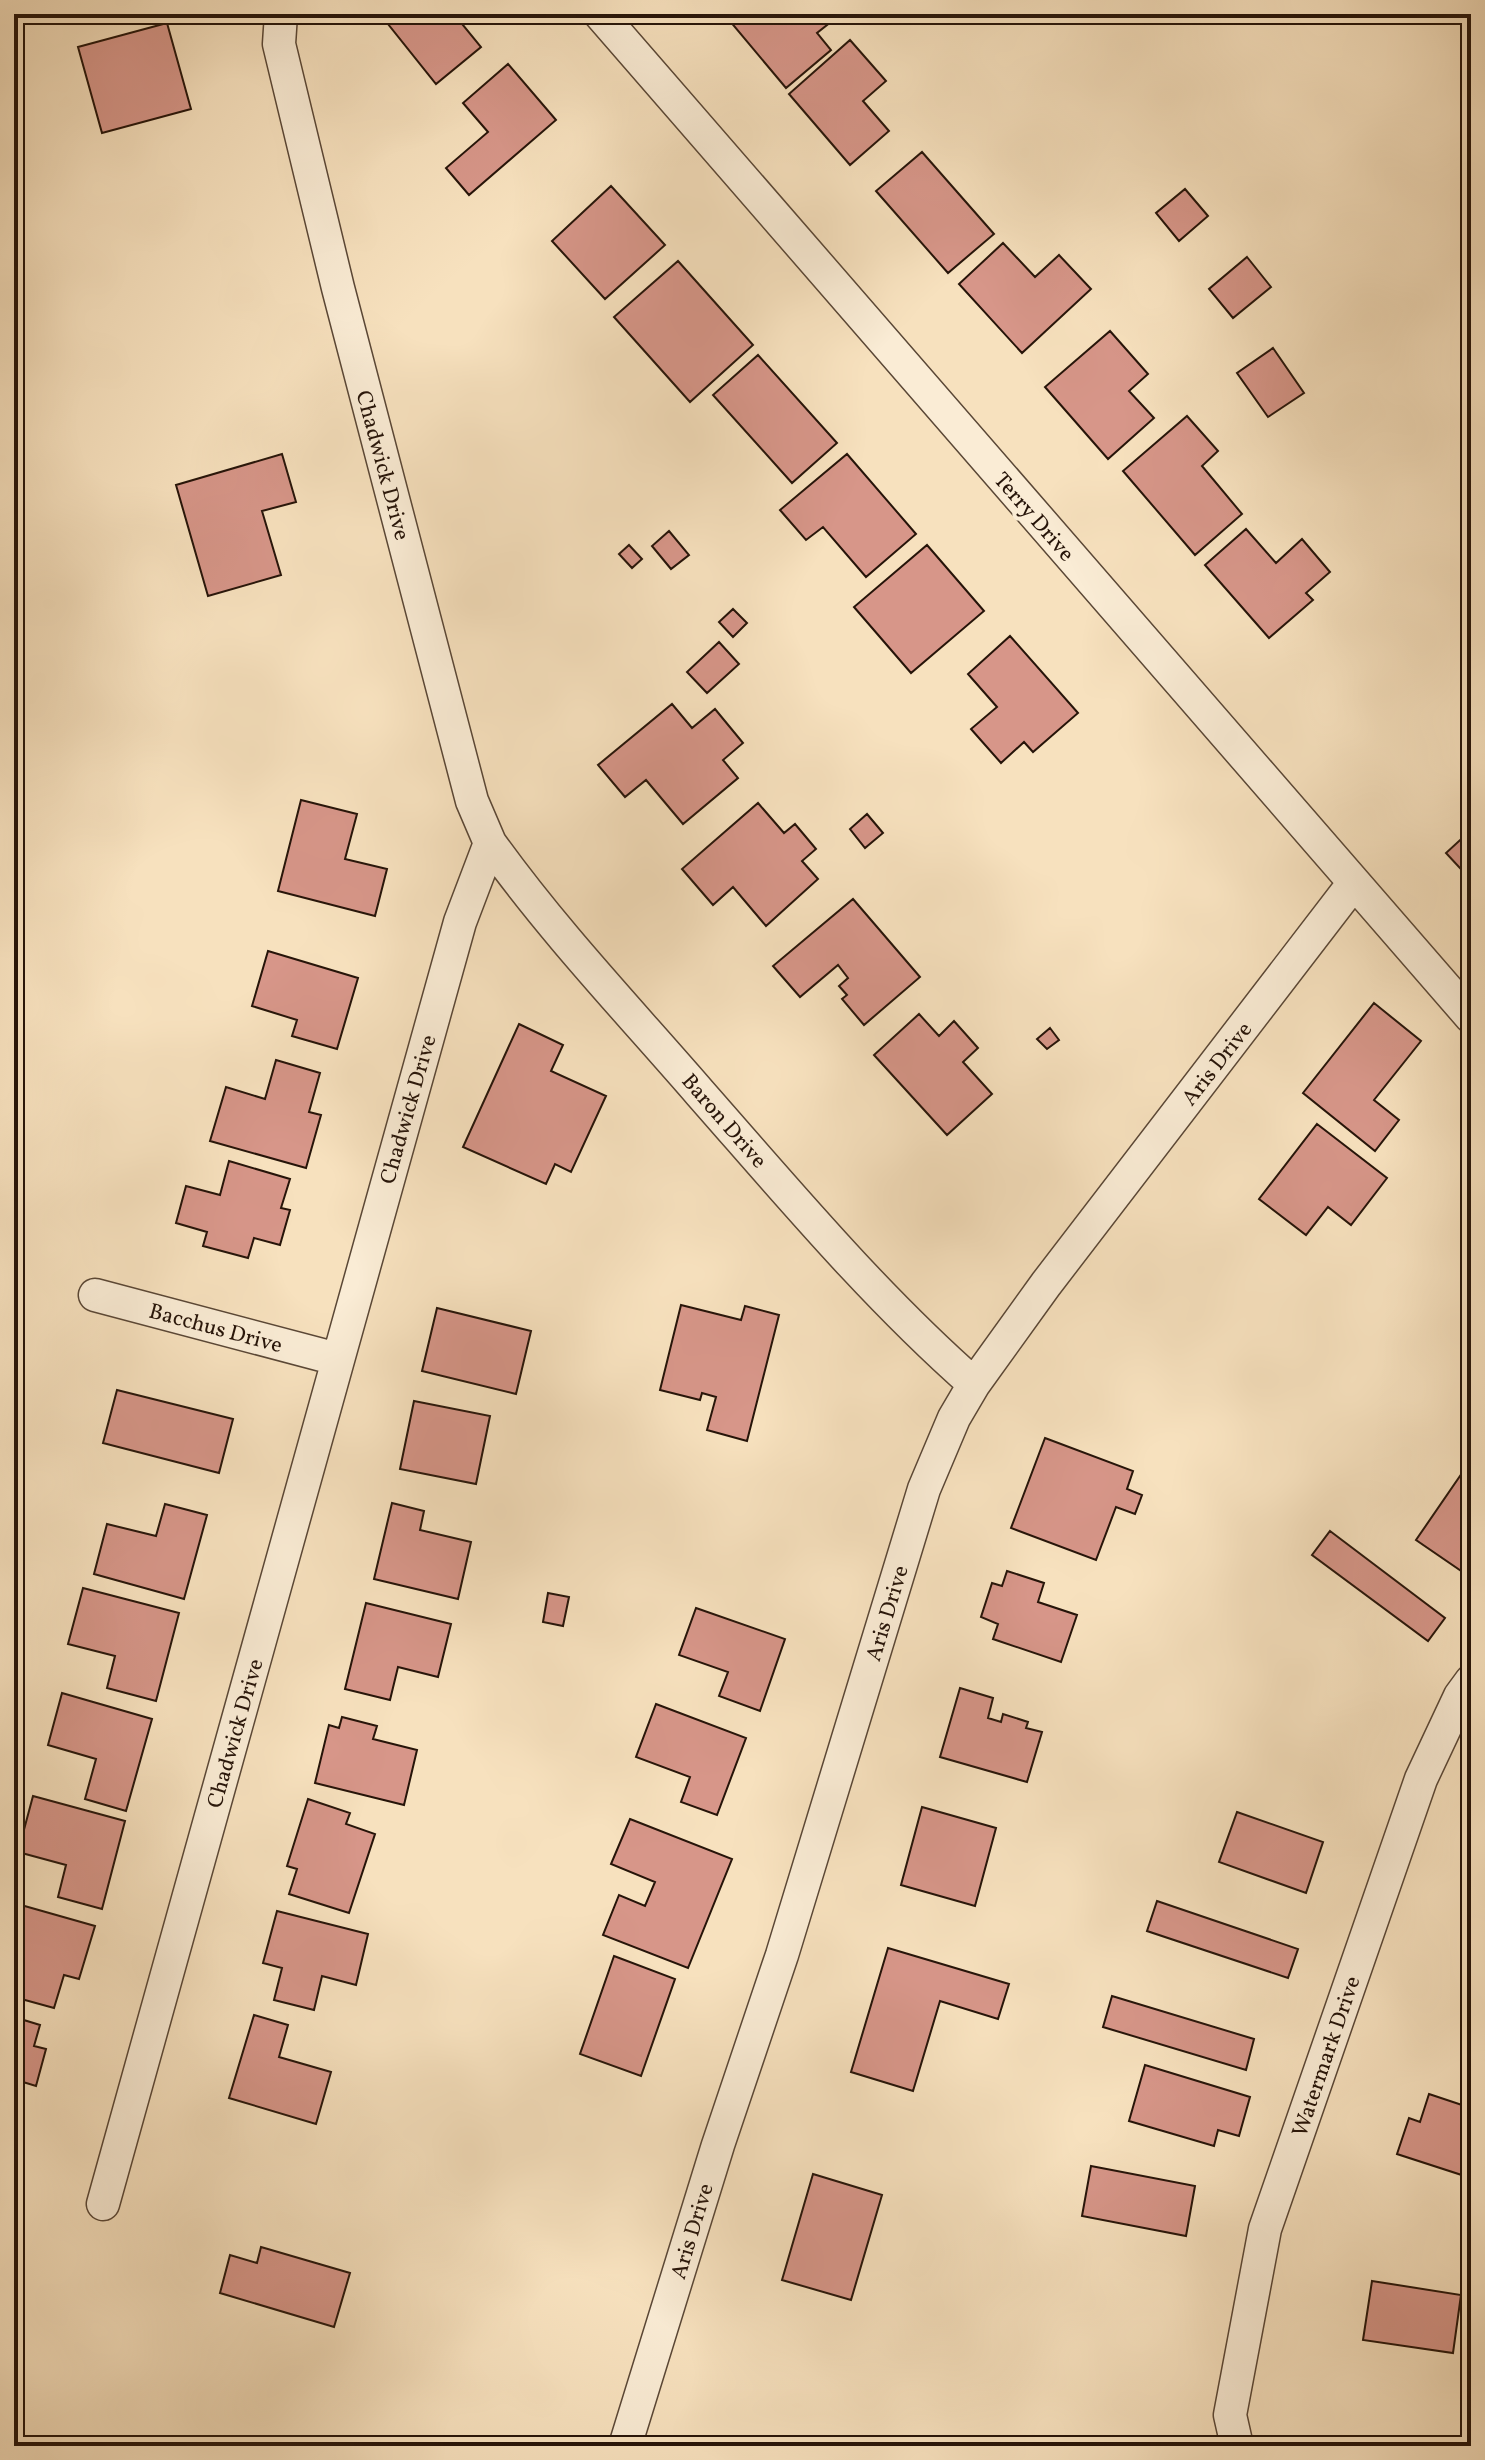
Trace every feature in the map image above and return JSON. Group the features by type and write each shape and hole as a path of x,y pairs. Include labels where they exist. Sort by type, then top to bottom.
{"street":[{"name":"Chadwick Drive","path":"103,2204 460,922 490,843 472,801 338,288 279,44 281,14"},
{"name":"Terry Drive","path":"600,14 1471,1017"},
{"name":"Baron Drive","path":"490,843 528,895 751,1151 916,1333 974,1384"},
{"name":"Aris Drive","path":"625,2446 718,2145 782,1955 924,1489 954,1418 974,1384 1046,1284 1353,884"},
{"name":"Bacchus Drive","path":"95,1295 337,1359"},
{"name":"Watermark Drive","path":"1237,2446 1230,2415 1265,2229 1421,1779 1460,1696 1471,1681"}],"building":[{"path":"380,14 454,14 481,47 436,84"},
{"path":"724,14 841,14 817,33 831,50 786,88"},
{"path":"167,23 191,109 102,133 78,47"},
{"path":"850,40 886,81 863,101 889,131 850,165 789,94"},
{"path":"508,64 556,120 469,195 446,168 488,132 463,103"},
{"path":"922,152 994,234 948,273 876,191"},
{"path":"611,186 665,245 605,299 552,241"},
{"path":"1185,189 1208,216 1179,241 1156,213"},
{"path":"1003,243 1035,277 1059,255 1091,289 1022,353 959,284"},
{"path":"1247,257 1271,287 1233,318 1209,289"},
{"path":"678,261 753,345 690,402 614,317"},
{"path":"1110,331 1148,374 1129,391 1154,418 1108,459 1045,387"},
{"path":"1273,348 1304,393 1268,417 1237,373"},
{"path":"758,355 837,443 792,483 713,395"},
{"path":"1187,416 1218,451 1202,466 1242,514 1195,555 1123,471"},
{"path":"282,454 296,502 262,511 281,575 208,596 176,485"},
{"path":"847,454 916,534 866,577 823,527 806,540 780,510"},
{"path":"1246,529 1276,563 1302,539 1330,572 1306,593 1313,600 1269,638 1205,565"},
{"path":"669,531 689,555 671,569 652,546"},
{"path":"629,545 642,559 632,568 619,554"},
{"path":"927,545 984,611 911,673 854,607"},
{"path":"733,609 747,623 733,637 719,622"},
{"path":"1010,636 1078,713 1033,752 1024,742 1001,763 971,729 997,707 968,674"},
{"path":"719,642 739,664 707,693 687,672"},
{"path":"672,704 692,728 715,709 743,743 723,760 738,778 683,824 646,780 625,797 598,765"},
{"path":"301,800 357,814 345,859 387,869 375,916 278,891"},
{"path":"758,803 784,833 795,824 816,849 802,861 818,879 766,926 733,887 713,905 682,869"},
{"path":"867,814 883,833 865,848 850,829"},
{"path":"1471,830 1471,880 1446,853"},
{"path":"853,899 920,977 864,1025 842,999 847,995 839,986 848,978 838,965 800,997 773,966"},
{"path":"268,951 358,978 337,1049 292,1036 297,1020 252,1006"},
{"path":"1374,1003 1421,1041 1374,1100 1399,1120 1375,1151 1303,1093"},
{"path":"919,1014 939,1036 954,1021 978,1048 963,1062 992,1094 947,1135 874,1055"},
{"path":"519,1024 563,1045 551,1071 606,1096 571,1172 555,1164 546,1184 463,1147"},
{"path":"1050,1028 1059,1040 1047,1049 1037,1039"},
{"path":"276,1060 320,1073 309,1112 321,1115 306,1168 210,1141 226,1087 265,1099"},
{"path":"1317,1124 1387,1178 1351,1225 1328,1207 1306,1235 1259,1199"},
{"path":"229,1161 290,1179 281,1208 290,1210 280,1245 254,1238 248,1258 203,1246 207,1232 176,1223 186,1186 220,1195"},
{"path":"681,1305 741,1320 745,1306 779,1315 747,1441 707,1430 716,1397 702,1393 700,1400 660,1390"},
{"path":"437,1308 531,1331 516,1394 422,1371"},
{"path":"117,1390 233,1419 219,1473 103,1443"},
{"path":"414,1401 490,1416 476,1484 400,1469"},
{"path":"1045,1438 1133,1471 1127,1489 1142,1495 1135,1514 1116,1507 1096,1560 1011,1528"},
{"path":"1471,1460 1471,1575 1470,1577 1416,1540"},
{"path":"392,1503 424,1511 420,1530 471,1542 458,1599 374,1579"},
{"path":"165,1504 207,1515 184,1599 94,1574 107,1524 156,1536"},
{"path":"1330,1531 1445,1618 1428,1641 1312,1555"},
{"path":"1007,1571 1044,1583 1038,1602 1077,1615 1061,1662 993,1639 998,1624 981,1617 992,1583 1002,1586"},
{"path":"83,1588 179,1613 156,1701 107,1688 115,1656 68,1644"},
{"path":"548,1593 569,1597 563,1626 543,1622"},
{"path":"366,1603 451,1624 438,1677 398,1667 390,1700 345,1689"},
{"path":"696,1608 785,1639 760,1711 719,1696 728,1672 679,1655"},
{"path":"960,1688 993,1698 988,1718 1001,1722 1003,1714 1028,1722 1026,1728 1042,1732 1027,1782 940,1757"},
{"path":"62,1693 152,1719 126,1811 85,1799 96,1759 48,1745"},
{"path":"656,1704 746,1738 717,1815 681,1802 690,1777 636,1757"},
{"path":"342,1717 377,1726 373,1739 417,1750 404,1805 315,1783 329,1725 339,1728"},
{"path":"33,1796 125,1821 102,1909 58,1897 66,1865 18,1852"},
{"path":"308,1799 350,1813 346,1824 375,1834 349,1913 289,1894 297,1869 287,1866"},
{"path":"922,1807 996,1828 975,1906 901,1885"},
{"path":"1237,1812 1323,1842 1306,1893 1219,1862"},
{"path":"630,1819 732,1859 688,1968 603,1935 619,1895 645,1906 655,1882 611,1864"},
{"path":"1157,1901 1298,1949 1288,1978 1147,1931"},
{"path":"14,1903 95,1926 79,1979 64,1975 54,2008 14,1997 21,1965 14,1963"},
{"path":"277,1911 368,1934 356,1985 322,1976 314,2010 274,2000 282,1968 263,1963"},
{"path":"888,1948 1009,1984 998,2019 940,2001 913,2091 851,2072"},
{"path":"1471,1954 1471,1984 1462,1981"},
{"path":"614,1956 675,1979 641,2076 580,2054"},
{"path":"1112,1996 1254,2039 1246,2070 1103,2027"},
{"path":"254,2015 288,2025 279,2057 331,2072 316,2124 229,2098"},
{"path":"14,2017 40,2025 34,2046 46,2049 36,2086 23,2082 14,2114"},
{"path":"1145,2065 1250,2097 1239,2136 1218,2130 1214,2146 1129,2121"},
{"path":"1429,2094 1471,2108 1471,2178 1397,2154 1409,2118 1420,2122"},
{"path":"1091,2166 1195,2186 1186,2236 1082,2216"},
{"path":"813,2174 882,2195 851,2300 782,2280"},
{"path":"261,2247 350,2273 334,2327 220,2293 230,2255 257,2263"},
{"path":"1372,2281 1461,2295 1453,2353 1363,2340"}]}
